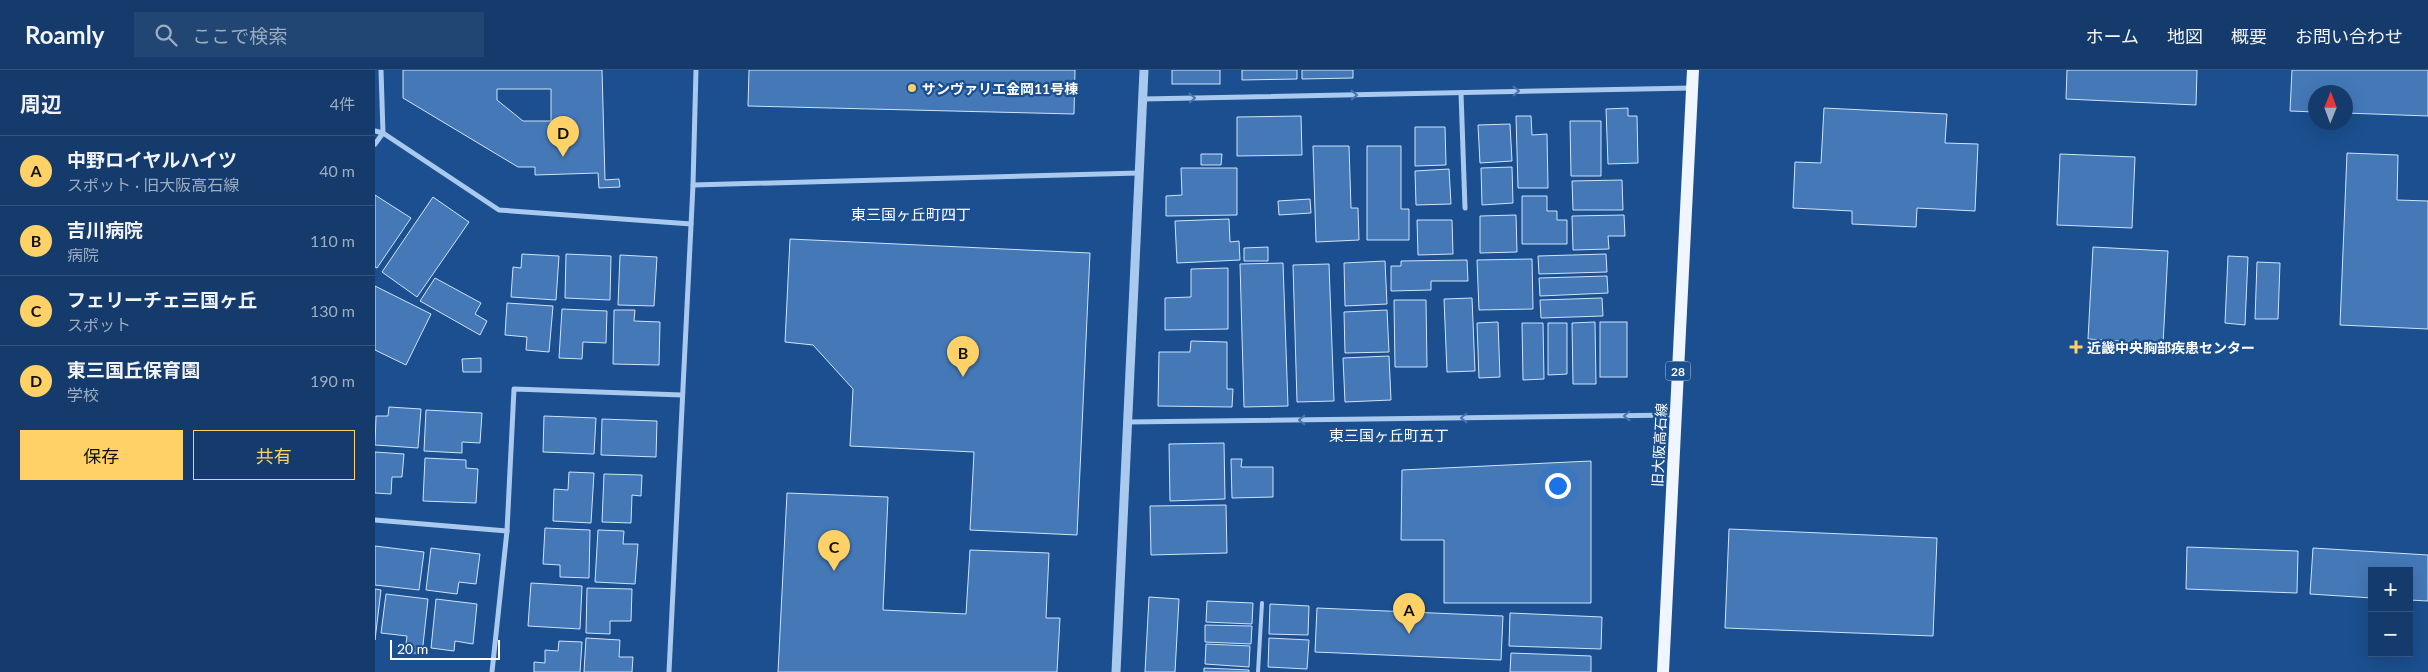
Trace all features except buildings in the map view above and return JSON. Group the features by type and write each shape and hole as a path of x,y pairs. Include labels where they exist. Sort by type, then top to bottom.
{"main road":[{"name":"旧大阪高石線","path":"1663,672 1693,70"}],"street":[{"path":"375,144 383,133 381,70"},
{"path":"669,672 693,185 696,70"},
{"path":"1115,672 1144,70"},
{"path":"1143,99 1692,88"},
{"path":"1461,93 1465,208"},
{"path":"375,131 383,133 499,210 691,224"},
{"path":"693,185 1139,173"},
{"path":"491,672 507,530 515,389 682,395"},
{"path":"1127,422 1675,415"},
{"path":"375,520 507,530"}],"lane":[{"path":"1258,672 1262,603"}],"place":[{"name":"サンヴァリエ金岡11号棟","path":"912,88"},
{"name":"東三国丘保育園","path":"563,157"},
{"name":"近畿中央胸部疾患センター","path":"2076,347"},
{"name":"吉川病院","path":"963,377"},
{"name":"フェリーチェ三国ヶ丘","path":"834,571"},
{"name":"中野ロイヤルハイツ","path":"1409,634"}],"district":[{"name":"東三国ヶ丘町四丁","path":"911,214"},
{"name":"東三国ヶ丘町五丁","path":"1389,435"}]}
